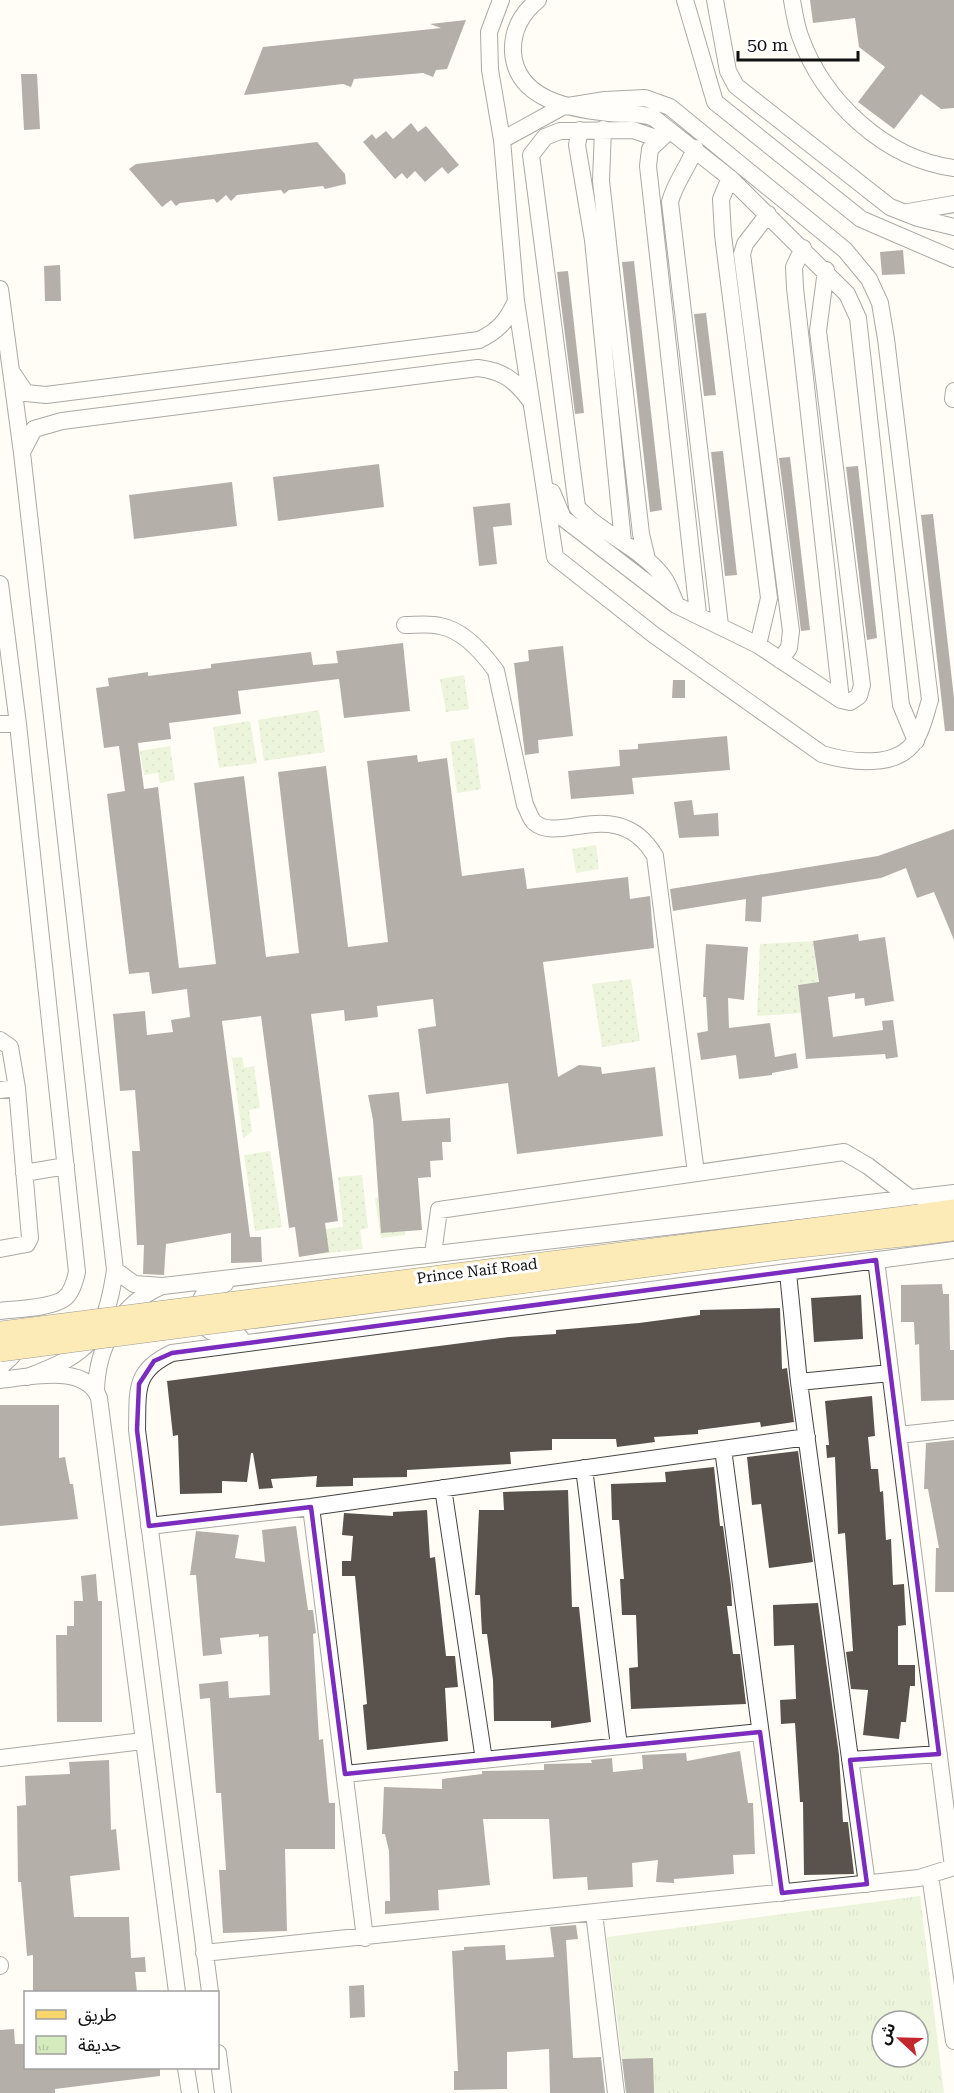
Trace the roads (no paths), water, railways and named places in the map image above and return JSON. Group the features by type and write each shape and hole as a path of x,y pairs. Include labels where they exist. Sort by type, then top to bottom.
{"main road":[{"name":"Prince Naif Road","path":"0,1332 954,1210"},
{"name":"Prince Naif Road","path":"0,1351 780,1249 917,1215 954,1230"}],"street":[{"path":"501,0 495,9 489,32 489,50 502,141 516,301 555,557 654,635 822,754 844,761 872,761 896,756 915,741 930,700 886,339 880,303 869,279 837,243 670,107 645,98 605,100 562,107 502,141"},
{"path":"538,0 528,8 518,24 513,42 514,57 520,74 531,89 562,107 611,113 642,113 654,118 665,135"},
{"path":"685,0 715,102 732,118 861,219 953,260"},
{"path":"715,0 728,71 736,86 890,207 903,213 954,226"},
{"path":"792,0 800,36 816,70 837,101 867,130 895,149 935,166 954,168"},
{"path":"489,50 514,57"},
{"path":"603,129 601,181 641,534 647,559"},
{"path":"580,130 577,145 593,240 623,542"},
{"path":"676,604 665,579 647,559 586,518 577,507 531,155 545,137 560,131 633,130 665,135 695,148 768,214 826,270 847,294 858,318 901,705 915,741"},
{"path":"665,135 650,149 648,166 698,614"},
{"path":"695,148 688,166 675,184 670,202 720,625"},
{"path":"730,178 721,198 723,235 769,598 758,645"},
{"path":"903,213 954,204"},
{"path":"768,214 745,244 742,254 791,631 789,648 780,660"},
{"path":"803,249 794,267 795,288 841,700"},
{"path":"543,472 563,518 676,604 758,645 841,700 850,702 859,696 862,686 818,331 826,270"},
{"path":"0,289 22,453 115,1270 102,1322 87,1347 53,1368 27,1377"},
{"path":"10,369 26,393 34,396 479,340 495,333 508,319 516,301"},
{"path":"22,453 28,436 34,429 62,421 478,368 498,371 513,379 531,402"},
{"path":"0,584 18,724 76,1272 74,1285 66,1298 53,1304 0,1311"},
{"path":"405,625 441,626 464,638 484,655 496,671 525,805 533,821 544,827 610,824 624,827 639,835 655,856 696,1173"},
{"path":"0,724 18,724"},
{"path":"0,1040 10,1047 8,1089 24,1173 30,1238 27,1244 0,1249"},
{"path":"434,1254 439,1210 844,1152 868,1166 917,1215"},
{"path":"24,1173 66,1166"},
{"path":"115,1270 134,1284 163,1286 434,1254 917,1215 954,1193"},
{"path":"210,1991 137,1430 139,1384 145,1371 154,1361 172,1353 954,1250"},
{"path":"204,1953 366,1938 867,1884 930,1875 953,1867 876,1260"},
{"path":"788,1273 799,1382 867,1884"},
{"path":"246,1277 207,1290 202,1298 199,1311 204,1328 218,1336 283,1338"},
{"path":"163,1286 138,1299 114,1326 97,1370 96,1391 101,1407 177,1991"},
{"path":"0,1324 12,1332 14,1347 12,1356 0,1367"},
{"path":"799,1382 890,1373"},
{"path":"0,1380 74,1376 90,1384 96,1391"},
{"path":"899,1435 954,1429"},
{"path":"148,1526 310,1507 807,1437"},
{"path":"723,1449 782,1893"},
{"path":"584,1468 619,1746"},
{"path":"443,1488 484,1760"},
{"path":"310,1507 366,1938"},
{"path":"345,1774 760,1732"},
{"path":"0,1758 144,1741"},
{"path":"850,1760 939,1754"},
{"path":"930,1875 954,2041"},
{"path":"594,1913 616,2093"},
{"path":"219,2061 223,2093"},
{"path":"186,2069 190,2093"}]}
